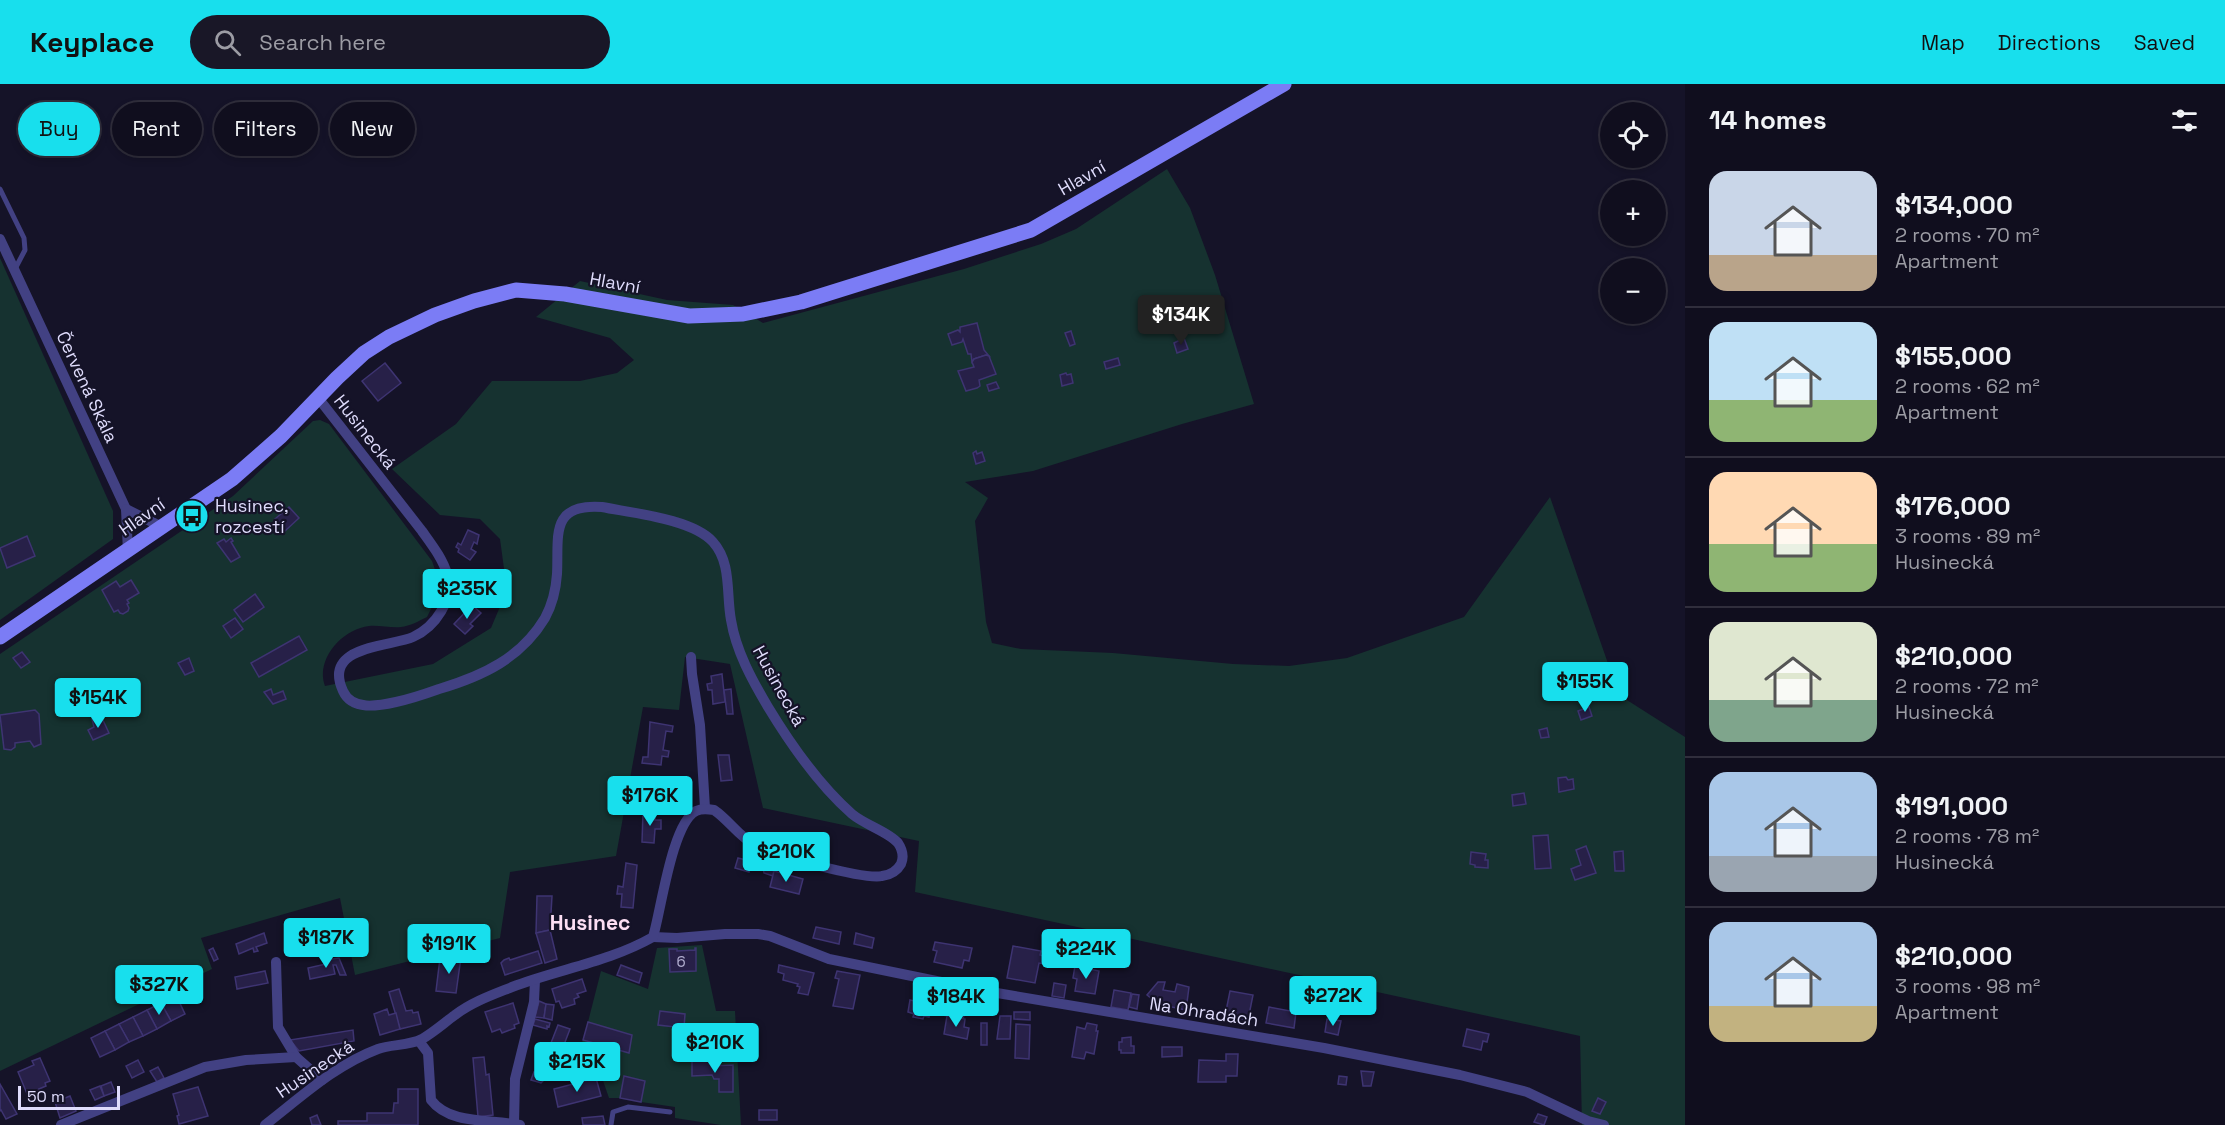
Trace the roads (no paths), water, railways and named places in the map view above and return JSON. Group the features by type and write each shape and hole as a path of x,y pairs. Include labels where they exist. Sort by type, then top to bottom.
{"street":[{"name":"Hlavní","path":"0,637 128,552 246,467 281,436 364,353 389,337 435,315 508,291 544,291 689,316 743,314 801,302 1031,230 1284,84"},
{"name":"Červená Skála","path":"1,241 126,509"},
{"name":"Husinecká","path":"318,399 423,531 448,576 447,598 438,617 426,629 411,637 366,647 348,658 342,667 340,678 346,697 355,703 367,706 403,701 472,679 508,660 526,642 545,617 556,585 557,534 560,524 573,510 586,506 602,507 697,529 715,544 722,556 726,567 731,620 737,645 769,709 801,756 834,797 870,827 888,835 898,843 903,859 894,872 882,876 866,877 773,853 755,845 742,836 722,816 705,808"},
{"path":"128,552 126,509 162,527"},
{"path":"653,938 681,828 695,811 705,808 700,725 691,657"},
{"name":"Na Ohradách","path":"653,938 725,934 770,936 829,959 985,991 1324,1048 1460,1075 1527,1092 1588,1121 1604,1125"},
{"name":"Husinecká","path":"265,1125 322,1080 355,1060 379,1049 418,1041 435,1032 455,1014 474,1002 535,980 618,955 653,938"},
{"path":"276,962 278,1027 296,1057 322,1080"},
{"path":"418,1041 428,1053 431,1100 435,1107 452,1119 472,1123 517,1124 515,1079 534,1002 535,980"},
{"path":"61,1125 205,1067 246,1060 296,1057"}],"lane":[{"path":"0,189 24,238 25,250 15,270"},
{"path":"611,1125 613,1112 628,1107 670,1112"}],"place":[{"name":"Husinec, rozcestí","path":"192,516"}],"district":[{"name":"Husinec","path":"590,923"}]}
